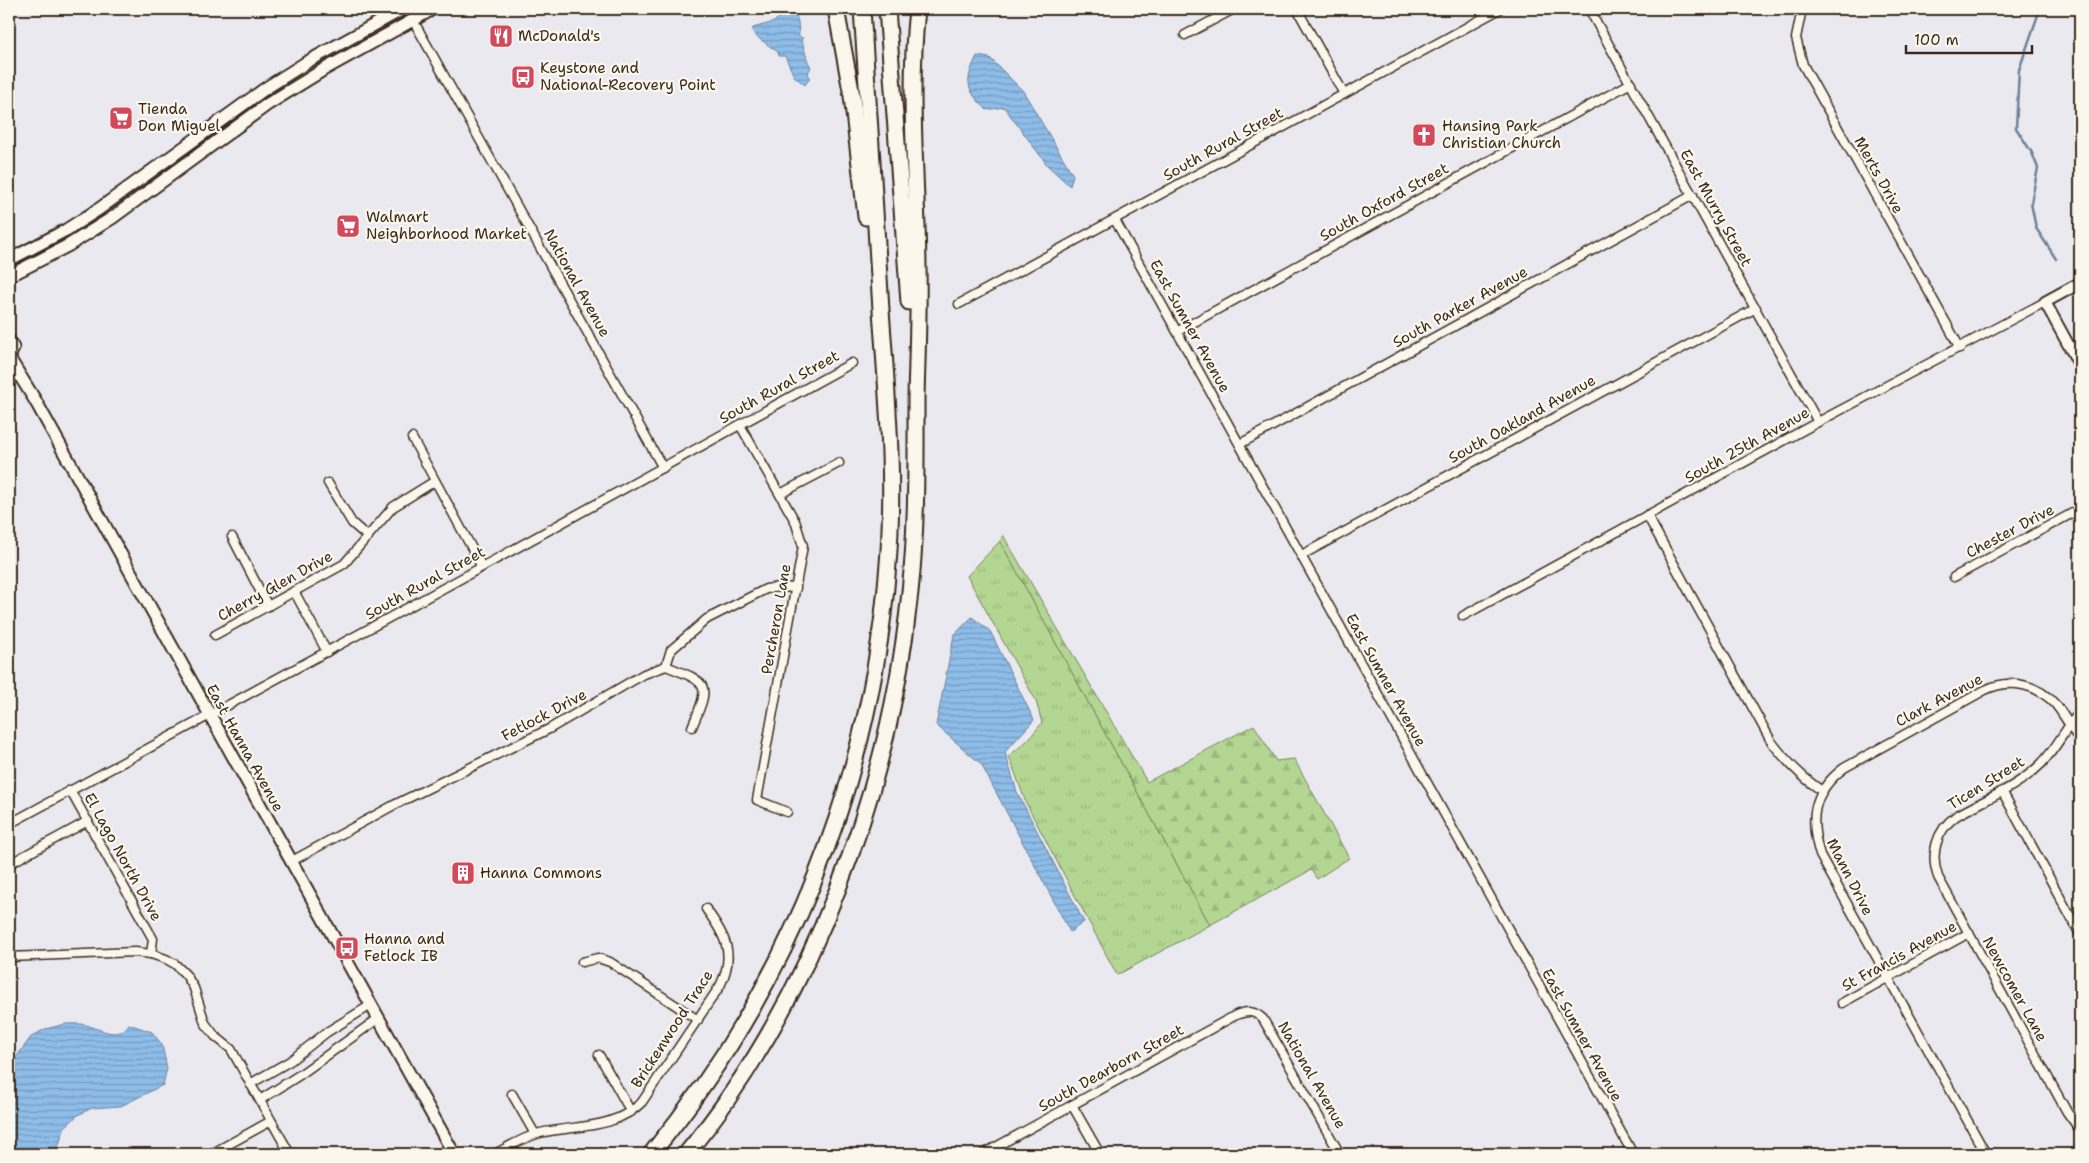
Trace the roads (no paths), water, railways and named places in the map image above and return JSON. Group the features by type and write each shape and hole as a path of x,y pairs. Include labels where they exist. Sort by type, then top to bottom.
{"highway":[{"path":"836,9 852,96 887,399"},
{"path":"651,1154 681,1118 723,1058 774,971 807,899 833,832 868,708 885,597 891,502 887,399 862,9"},
{"path":"887,9 916,401"},
{"path":"686,1154 711,1124 737,1085 789,994 831,904 866,806 890,717 910,595 916,498 918,269 913,68 917,9"}],"main road":[{"path":"9,260 82,220 246,101 289,73 403,9"},
{"path":"9,276 98,228 268,104 323,70 433,9"},
{"path":"185,146 195,158"},
{"name":"East Hanna Avenue","path":"9,340 12,348 9,358 35,400 454,1154"}],"street":[{"name":"National Avenue","path":"407,9 663,468"},
{"path":"1185,36 1234,9"},
{"path":"1297,9 1344,94"},
{"name":"South Rural Street","path":"959,304 1500,9"},
{"name":"East Murry Street","path":"1589,9 1818,422"},
{"name":"Merts Drive","path":"1802,9 1796,38 1803,65 1960,348"},
{"name":"South Oxford Street","path":"1178,331 1631,83"},
{"name":"South Parker Avenue","path":"1240,444 1693,195"},
{"name":"East Sumner Avenue","path":"1116,220 1633,1154"},
{"path":"2080,283 2045,302 2080,366"},
{"name":"South 25th Avenue","path":"1464,616 1818,422 2045,302"},
{"name":"South Oakland Avenue","path":"1302,555 1756,308"},
{"name":"South Rural Street","path":"9,824 327,652 852,363"},
{"name":"Percheron Lane","path":"740,425 795,521 803,546 757,800 788,812"},
{"path":"412,438 482,567"},
{"path":"780,494 839,462"},
{"name":"Cherry Glen Drive","path":"215,635 347,562 393,507 435,481"},
{"path":"328,483 352,523 368,537"},
{"name":"Chester Drive","path":"1954,577 2080,509"},
{"path":"1647,515 1771,741 1785,760 1822,791"},
{"path":"232,537 268,606"},
{"path":"692,727 704,699 703,687 692,676 666,666 671,650 707,619 766,588 779,586 796,588"},
{"path":"294,591 327,652"},
{"name":"Fetlock Drive","path":"292,862 394,805 549,730 644,674 666,666"},
{"name":"Clark Avenue","path":"1822,791 1833,777 1847,766 1997,685 2018,684 2041,691 2055,704 2080,740"},
{"name":"Ticen Street","path":"1934,858 1938,838 1947,824 1960,814 2026,777 2041,764 2058,744 2080,712"},
{"name":"El Lago North Drive","path":"70,790 153,939 151,954"},
{"name":"Mann Drive","path":"1822,791 1816,805 1813,821 1817,848 1986,1154"},
{"path":"2002,791 2080,934"},
{"path":"9,864 88,821"},
{"name":"Newcomer Lane","path":"1934,858 1938,877 2067,1112 2080,1130"},
{"name":"Brickenwood Trace","path":"495,1154 535,1134 602,1124 631,1112 646,1096 720,986 728,963 726,940 706,909"},
{"name":"St Francis Avenue","path":"1842,1003 1969,933"},
{"path":"9,958 130,952 151,954 175,964 186,975 194,988 205,1023 215,1036 231,1049 290,1154"},
{"path":"582,962 598,958 610,962 698,1020"},
{"path":"250,1084 290,1061 327,1032 372,1005"},
{"name":"National Avenue","path":"1256,1012 1263,1019 1340,1154"},
{"name":"South Dearborn Street","path":"983,1154 1236,1015 1256,1012"},
{"path":"260,1100 301,1074 379,1018"},
{"path":"599,1055 631,1112"},
{"path":"512,1094 535,1134"},
{"path":"1072,1105 1100,1154"},
{"path":"211,1154 271,1121"}],"water":[{"path":"792,11 795,13 799,37 803,38 801,40 811,67 808,73 810,78 805,85 794,76 785,56 779,56 778,52 757,37 752,31 753,28 774,22 784,13"},
{"path":"977,56 990,58 1023,91 1073,175 1070,186 1048,166 1004,107 987,110 975,97 969,85 969,79"},
{"path":"972,617 990,631 1034,720 1005,752 1017,792 1084,922 1070,932 981,764 936,725 954,635"},
{"path":"66,1024 84,1024 115,1033 125,1029 129,1024 152,1032 162,1045 167,1068 163,1085 121,1106 92,1108 78,1115 64,1128 58,1148 51,1154 11,1154 9,1152 9,1067 31,1037 45,1029"}],"waterway":[{"path":"2040,9 2019,70 2016,128 2032,153 2038,168 2031,203 2036,228 2056,259"}],"place":[{"name":"McDonald's","path":"501,36"},
{"name":"Keystone and National-Recovery Point","path":"523,77"},
{"name":"Tienda Don Miguel","path":"121,118"},
{"name":"Hansing Park Christian Church","path":"1424,135"},
{"name":"Walmart Neighborhood Market","path":"348,226"},
{"name":"Hanna Commons","path":"463,873"},
{"name":"Hanna and Fetlock IB","path":"347,948"}]}
